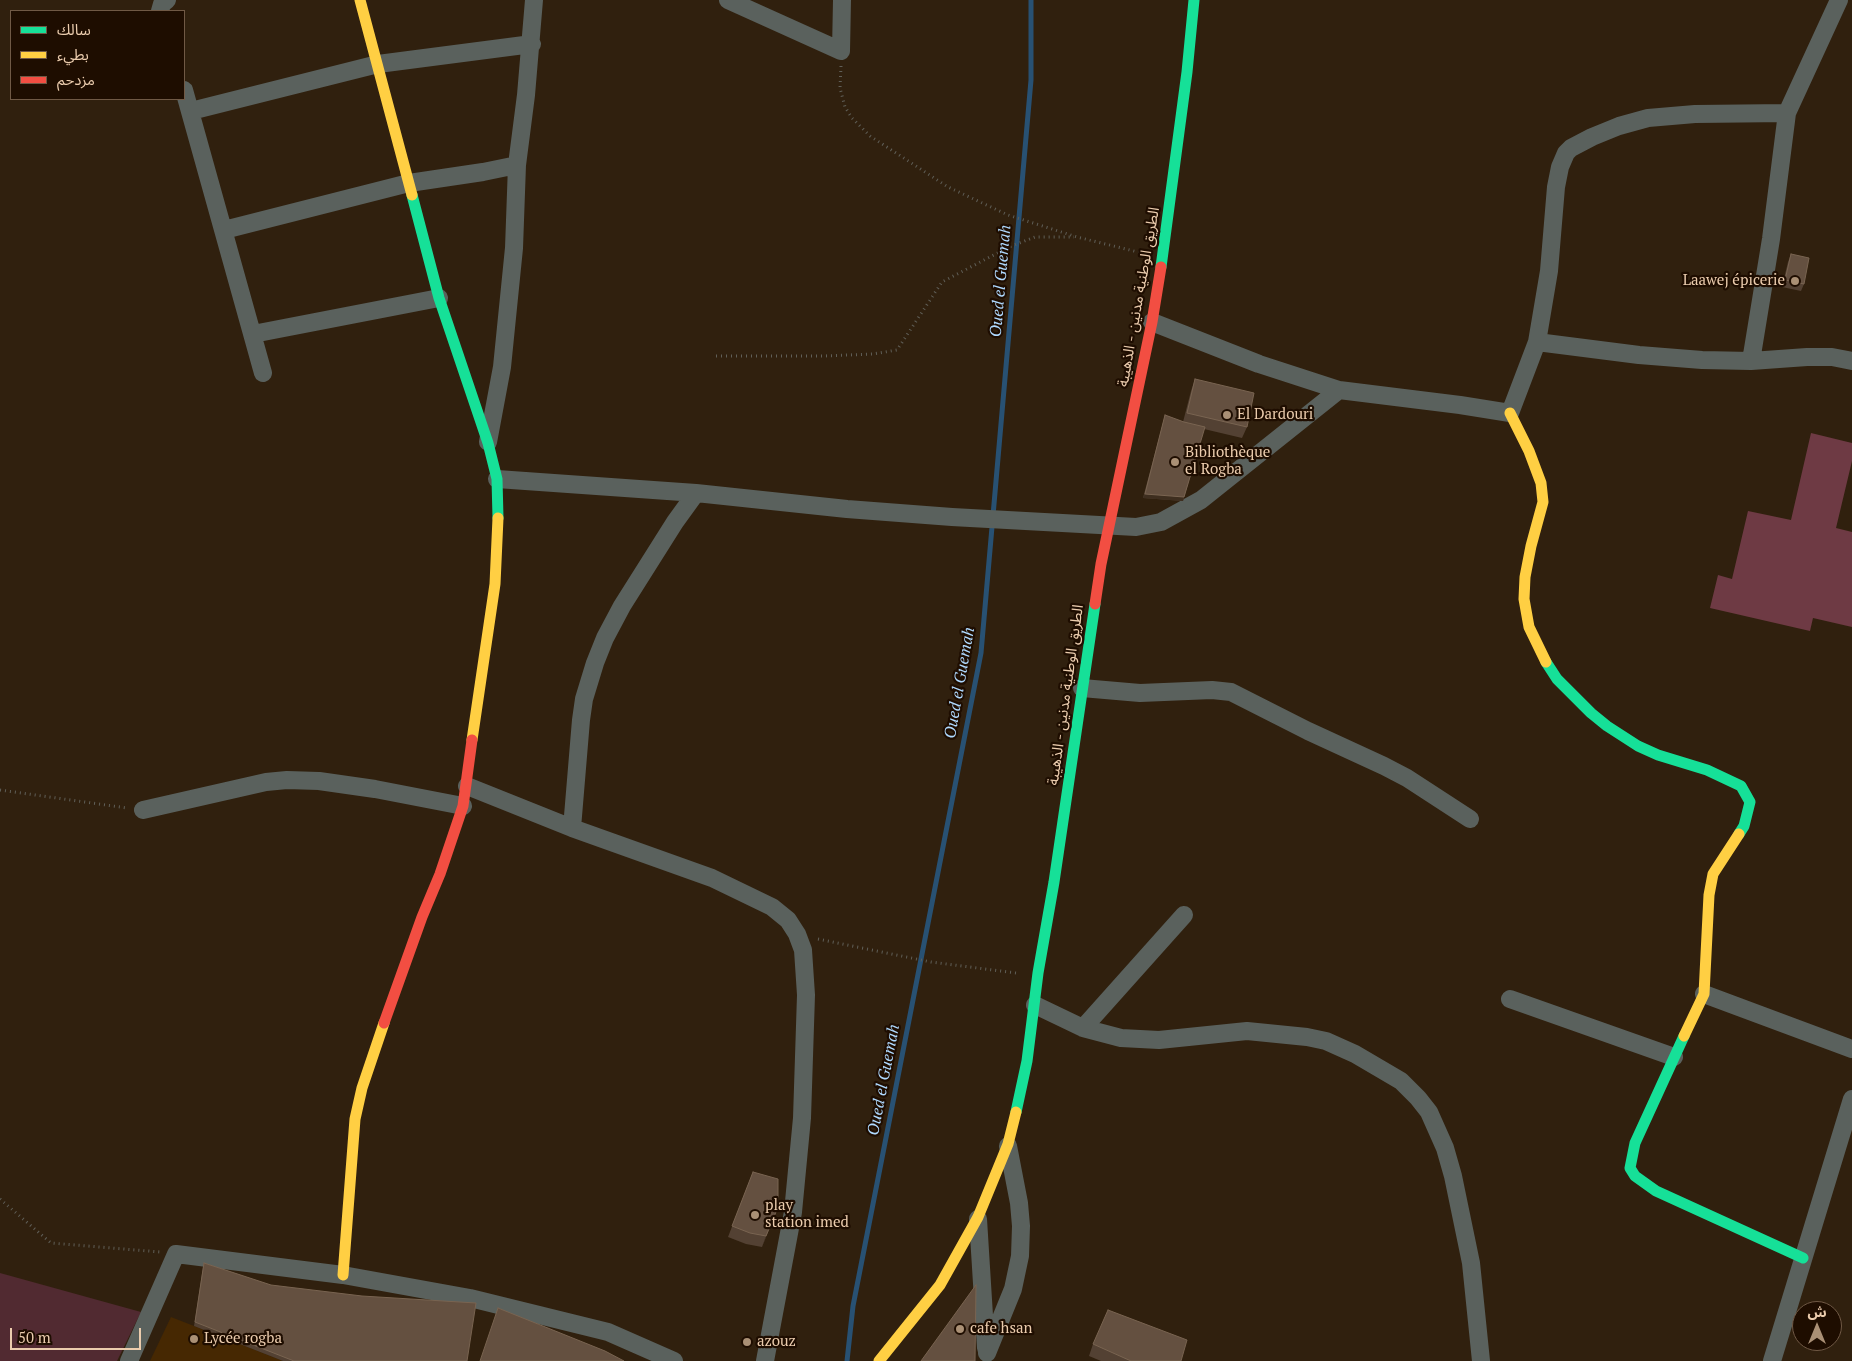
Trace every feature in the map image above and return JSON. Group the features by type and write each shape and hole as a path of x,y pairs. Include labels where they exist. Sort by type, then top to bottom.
{"street":[{"path":"160,10 162,4 167,0"},
{"path":"343,1274 355,1119 362,1088 388,1010 440,874 463,806 495,584 498,514 497,479 488,443 438,298 360,0"},
{"path":"488,443 502,367 514,248 517,165 532,44 534,0"},
{"path":"728,0 841,51 842,0"},
{"name":"الطريق الوطنية مدنين - الذهيبة","path":"879,1361 940,1285 978,1217 1008,1144 1018,1105 1027,1061 1038,973 1054,882 1108,527 1152,322 1187,72 1194,0"},
{"path":"1751,361 1770,248 1787,113 1839,0"},
{"path":"191,111 378,64 532,44"},
{"path":"185,93 264,373"},
{"path":"1787,113 1695,114 1648,118 1610,130 1571,148 1563,159 1556,187 1549,271 1537,342 1510,413 1529,451 1541,483 1543,502 1525,577 1524,599 1529,627 1543,658 1561,683 1607,726 1638,746 1658,755 1727,778 1741,786 1748,795 1750,802 1744,826 1714,874 1709,894 1704,994 1635,1143 1630,1168 1636,1176 1656,1191 1803,1258"},
{"path":"224,230 409,183 517,165"},
{"path":"253,334 438,298"},
{"path":"1152,322 1259,364 1339,390 1510,413"},
{"path":"1537,342 1639,355 1702,360 1751,361 1832,357 1852,361"},
{"path":"497,479 696,493 942,517 1108,527 1148,526 1178,514 1200,500 1339,390"},
{"path":"572,828 581,720 584,699 594,663 622,606 675,522 696,493"},
{"path":"1082,688 1140,692 1212,690 1231,692 1407,778 1470,820"},
{"path":"143,810 266,782 287,780 320,781 375,789 463,806"},
{"path":"467,786 572,828 712,878 772,907 788,920 797,934 803,950 806,995 802,1118 792,1212 765,1361"},
{"path":"1083,1028 1184,914"},
{"path":"1704,994 1852,1048"},
{"path":"1510,999 1674,1057"},
{"path":"1034,1005 1083,1028 1121,1038 1159,1040 1247,1031 1307,1037 1326,1041 1355,1054 1400,1081 1418,1098 1429,1112 1445,1148 1453,1176 1471,1263 1481,1361"},
{"path":"1772,1361 1852,1099"},
{"path":"986,1357 1013,1289 1020,1256 1021,1226 1019,1203 1008,1144"},
{"path":"978,1217 986,1357"},
{"path":"129,1361 176,1254 343,1274 499,1304 608,1332 674,1361"}],"path":[{"path":"841,51 840,88 845,106 852,118 870,136 948,187 1008,215 1077,237 1162,257"},
{"path":"716,356 823,356 873,354 897,350 942,282 1009,247 1034,237 1077,237"},
{"path":"0,790 143,810"},
{"path":"797,934 931,962 1011,973 1038,973"},
{"path":"0,1199 50,1243 176,1254"}],"shaded area":[{"path":"1811,433 1852,443 1852,461 1836,528 1852,532 1852,627 1813,618 1810,631 1710,608 1718,575 1732,579 1748,511 1791,520"},
{"path":"0,1273 141,1312 117,1361 0,1361"},
{"name":"Lycée rogba","path":"171,1317 194,1326 283,1361 150,1361"}],"building":[{"path":"1791,254 1809,258 1804,284 1785,280"},
{"path":"1195,379 1254,393 1247,427 1187,413"},
{"path":"1165,415 1205,427 1184,497 1145,494"},
{"name":"play station imed","path":"753,1172 778,1179 778,1207 766,1236 750,1233 732,1226"},
{"path":"204,1263 271,1285 362,1296 476,1303 467,1361 294,1361 195,1322"},
{"name":"cafe hsan","path":"976,1285 975,1361 921,1361"},
{"path":"498,1308 605,1351 624,1361 480,1361"},
{"path":"1108,1310 1187,1340 1181,1361 1131,1361 1093,1344"}],"waterway":[{"name":"Oued el Guemah","path":"847,1361 853,1306 981,653 1031,80 1031,0"}],"traffic: fast":[{"path":"1161,267 1187,72 1194,0"},
{"path":"412,195 439,298 488,443 497,479 498,518"},
{"path":"1016,1112 1027,1061 1038,973 1054,882 1095,604"},
{"path":"1546,662 1557,679 1591,713 1638,746 1658,755 1707,770 1741,786 1750,802 1744,826 1739,834"},
{"path":"1684,1036 1635,1143 1630,1168 1635,1176 1656,1191 1803,1258"}],"traffic: slow":[{"path":"360,0 412,195"},
{"path":"1510,413 1529,451 1541,483 1543,502 1531,546 1525,577 1524,599 1529,627 1546,662"},
{"path":"472,740 495,584 498,518"},
{"path":"1684,1036 1704,994 1709,895 1713,874 1739,834"},
{"path":"343,1275 355,1119 362,1088 384,1023"},
{"path":"879,1361 940,1285 978,1217 1008,1144 1016,1112"}],"traffic: jam":[{"path":"1095,604 1101,564 1152,322 1161,267"},
{"path":"384,1023 422,917 440,874 463,806 472,740"}],"place":[{"name":"Laawej épicerie","path":"1795,281"},
{"name":"El Dardouri","path":"1227,415"},
{"name":"Bibliothèque el Rogba","path":"1175,462"},
{"name":"play station imed","path":"755,1215"},
{"name":"cafe hsan","path":"960,1329"},
{"name":"Lycée rogba","path":"194,1339"},
{"name":"azouz","path":"747,1342"}]}
